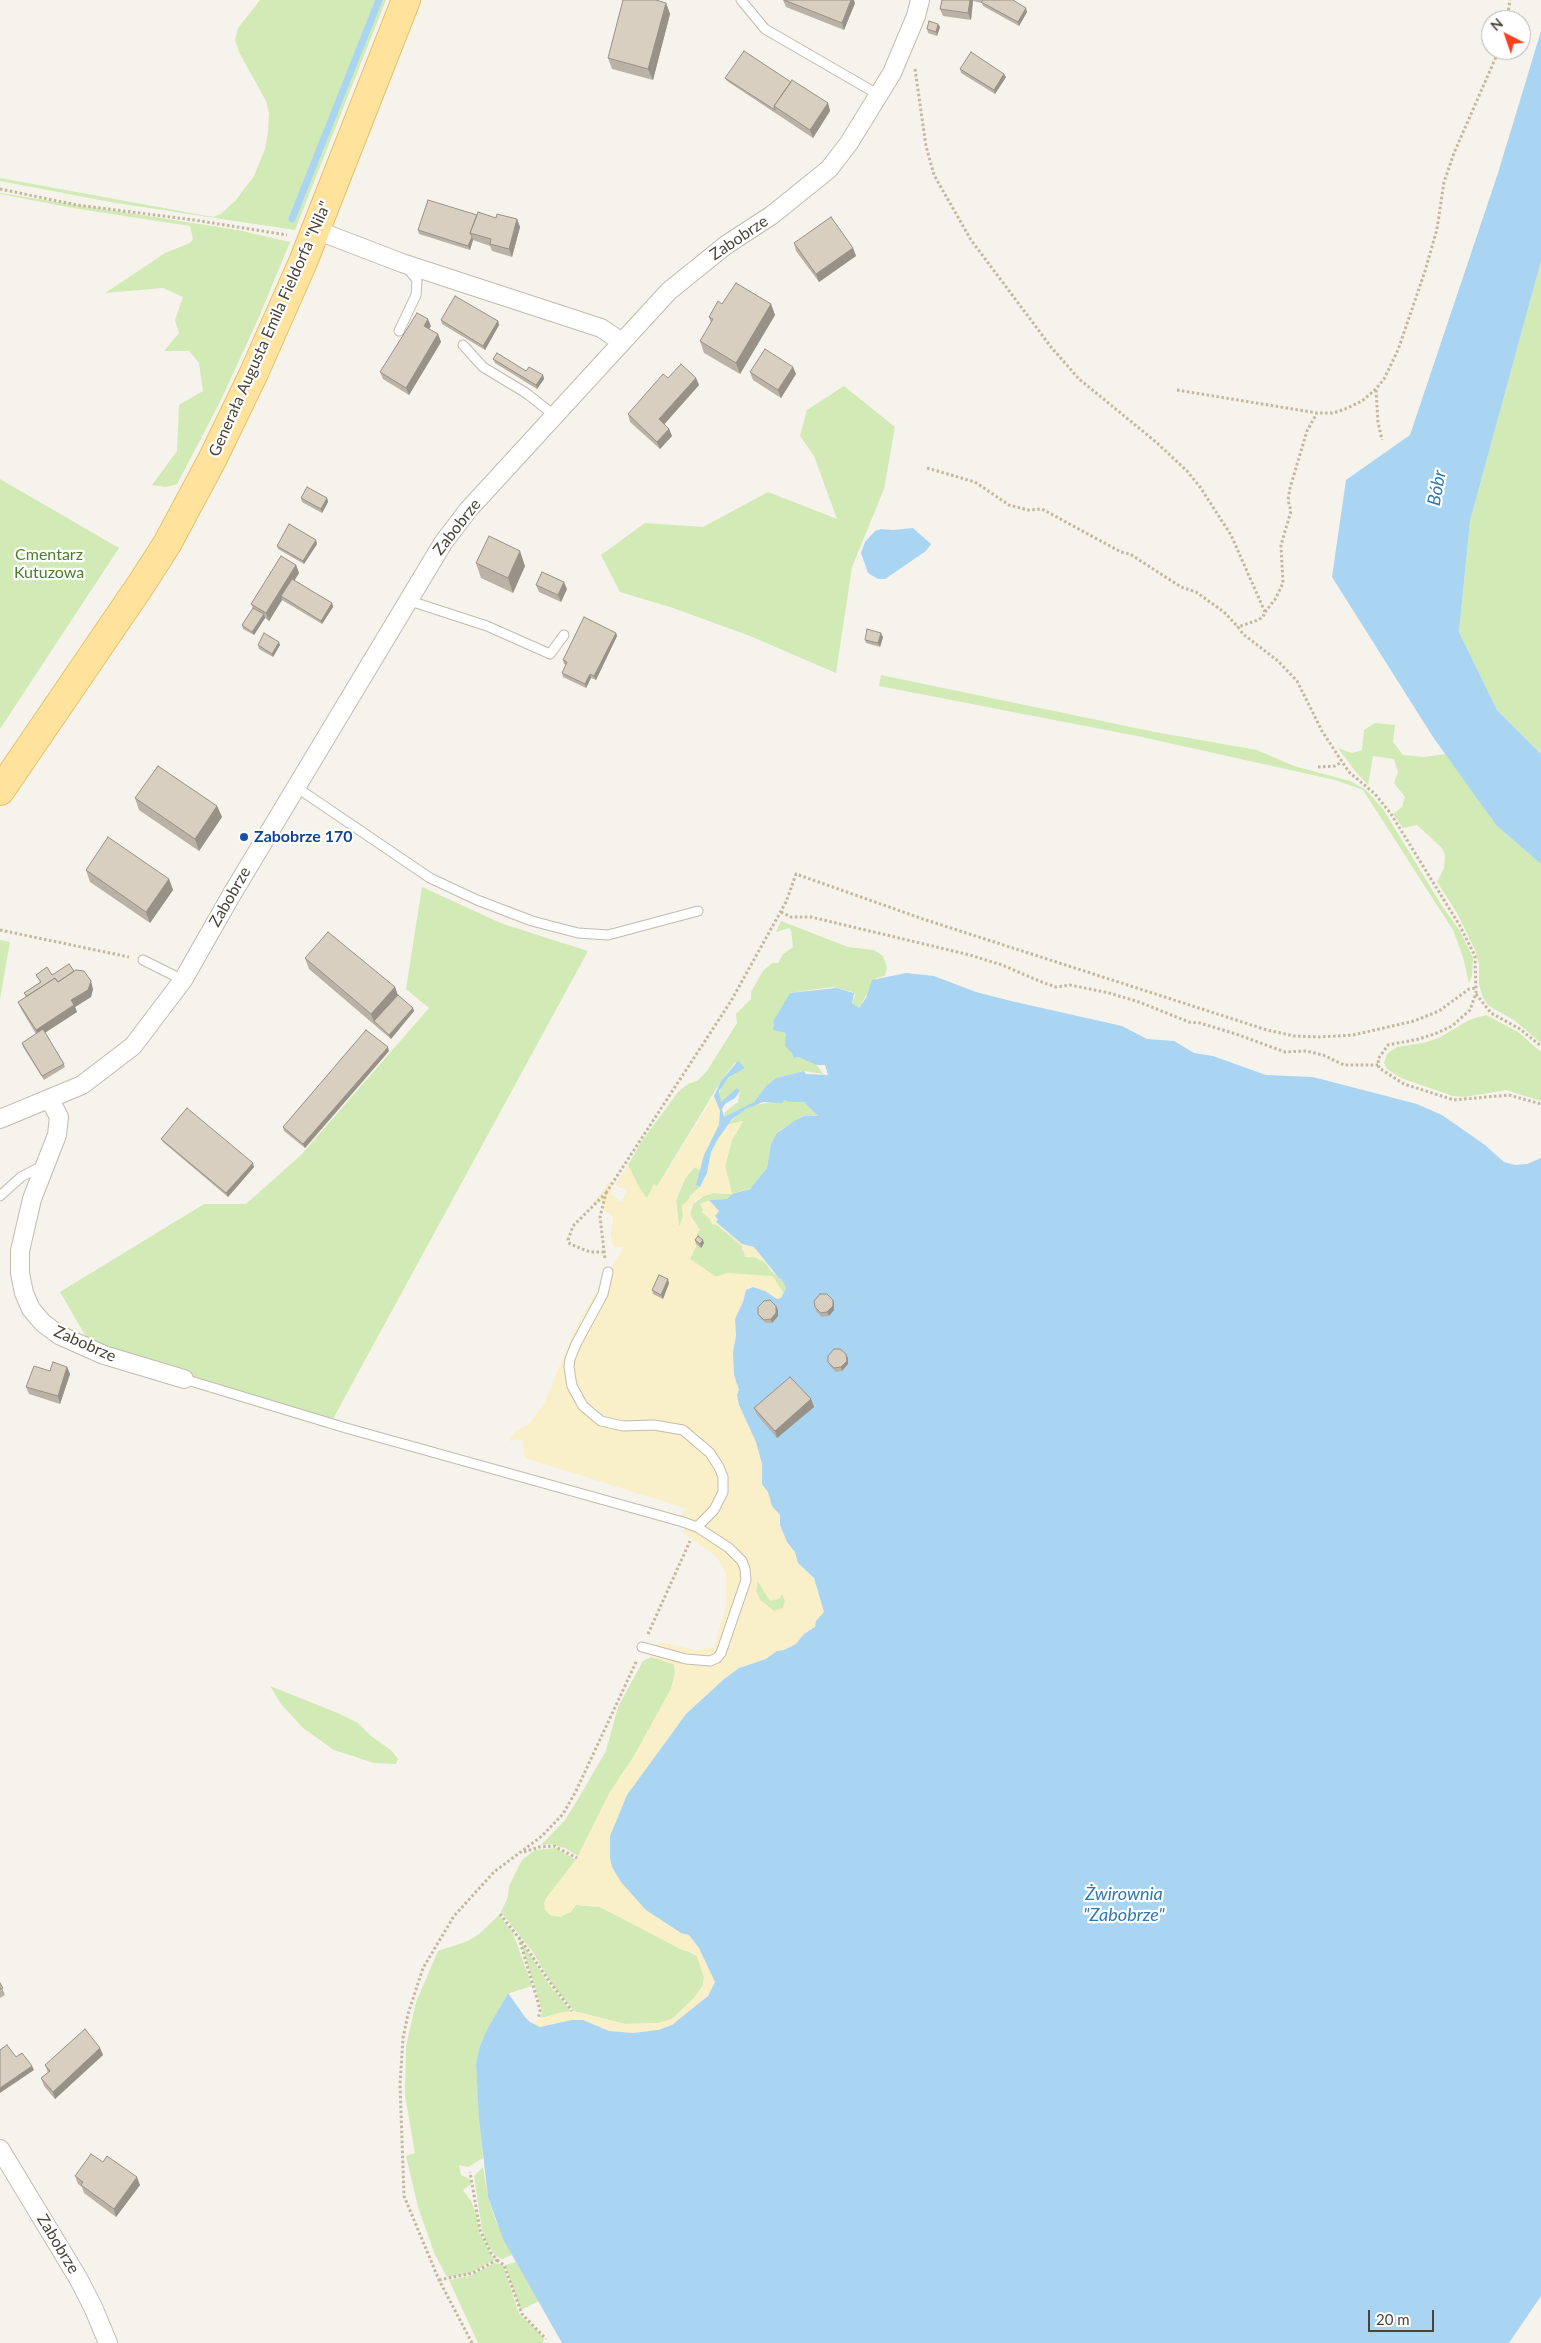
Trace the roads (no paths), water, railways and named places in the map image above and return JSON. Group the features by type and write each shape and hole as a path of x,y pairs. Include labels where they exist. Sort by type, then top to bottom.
{"main road":[{"name":"Generała Augusta Emila Fieldorfa \"Nila\"","path":"0,791 98,649 167,544 234,416 314,235 406,0"}],"street":[{"name":"Zabobrze","path":"0,1119 50,1100 82,1085 133,1046 182,980 407,600 443,543 468,510 669,291 692,270 772,215 829,169 849,143 879,95 901,51 920,0"},
{"path":"314,235 601,328 622,342"},
{"name":"Zabobrze","path":"50,1100 59,1117 57,1135 32,1199 20,1251 20,1273 24,1293 31,1309 43,1323 59,1335 104,1355 184,1379"},
{"name":"Zabobrze","path":"1,2154 78,2278 108,2343"}],"lane":[{"path":"741,0 765,29 879,95"},
{"path":"398,331 416,296 417,280 402,263"},
{"path":"463,344 483,367 526,393 554,415"},
{"path":"407,600 487,626 550,654 564,635"},
{"path":"296,787 430,878 477,900 532,920 578,933 608,935 698,911"},
{"path":"143,960 182,980"},
{"path":"0,1196 21,1178 44,1165"},
{"path":"608,1272 603,1294 570,1359 569,1367 572,1386 583,1406 601,1421 623,1426 654,1425 683,1430 710,1452 720,1467 723,1477 723,1492 714,1510 697,1527"},
{"path":"184,1379 346,1428 697,1527 730,1548 742,1561 746,1580 721,1653 717,1658 698,1661 686,1660 642,1647"}],"water":[{"name":"Bóbr","path":"1541,31 1541,261 1470,521 1459,632 1497,710 1541,754 1541,864 1496,825 1433,737 1332,577 1346,480 1410,435 1498,173"},
{"path":"913,528 931,544 926,551 885,579 878,579 868,573 861,553 865,542 875,531 881,529"},
{"name":"Żwirownia \"Zabobrze\"","path":"906,973 934,976 976,992 1122,1026 1147,1039 1174,1041 1194,1053 1213,1056 1266,1075 1313,1077 1417,1104 1442,1115 1485,1145 1504,1162 1515,1165 1527,1164 1541,1158 1541,2296 1509,2343 562,2343 503,2239 488,2197 479,2118 476,2063 480,2046 487,2030 508,1993 525,2017 540,2027 572,2020 583,2020 609,2031 633,2033 658,2030 672,2025 708,1996 715,1982 699,1948 689,1935 681,1933 646,1910 621,1882 612,1867 610,1836 627,1795 686,1714 739,1668 766,1659 777,1651 796,1644 804,1634 815,1627 816,1621 824,1612 814,1578 798,1563 795,1552 787,1542 780,1525 780,1515 772,1506 768,1492 762,1484 762,1464 756,1442 739,1405 737,1395 739,1390 734,1375 735,1319 746,1290 753,1287 765,1291 777,1299 781,1298 786,1288 782,1280 754,1247 742,1244 716,1222 718,1219 715,1216 719,1211 709,1200 727,1199 732,1194 750,1189 767,1168 771,1144 777,1133 805,1116 818,1116 804,1102 789,1102 785,1100 782,1103 763,1102 746,1109 732,1119 718,1139 711,1152 707,1173 700,1187 696,1185 704,1155 719,1125 720,1111 714,1096 721,1081 738,1061 745,1068 729,1077 719,1091 721,1102 737,1088 740,1091 735,1098 725,1104 722,1109 724,1117 754,1102 766,1086 776,1078 804,1071 806,1074 828,1075 825,1065 817,1065 798,1057 793,1058 792,1053 785,1046 786,1033 773,1030 774,1020 790,993 836,988 854,993 852,1003 859,1008 866,998 872,980"}],"waterway":[{"path":"292,219 379,0"}],"place":[{"name":"Zabobrze 170","path":"244,837"}],"park label":[{"name":"Cmentarz Kutuzowa","path":"49,564"}]}
